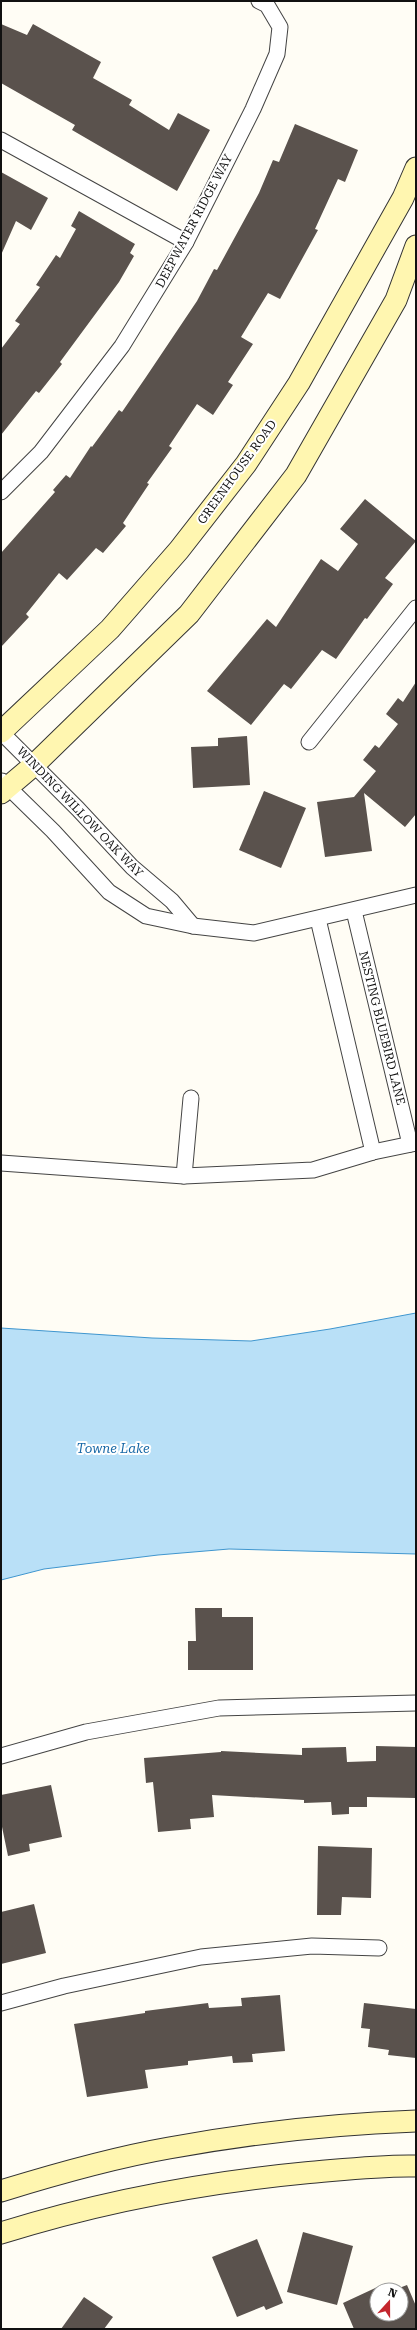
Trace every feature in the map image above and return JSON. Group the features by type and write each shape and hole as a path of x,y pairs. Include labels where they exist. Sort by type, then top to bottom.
{"street":[{"name":"DEEPWATER RIDGE WAY","path":"1,492 41,452 122,346 186,242 253,109 277,54 280,27 267,5 259,1"},
{"path":"1,140 186,242"},
{"name":"GREENHOUSE ROAD","path":"1,732 110,629 179,550 246,464 299,383 403,198 416,168"},
{"path":"416,246 396,300 296,476 189,614 34,764 3,787 53,831 109,892 146,916 193,926 254,932 354,911 416,895"},
{"path":"309,742 416,608"},
{"name":"WINDING WILLOW OAK WAY","path":"1,732 78,808 132,867 172,901 193,926"},
{"name":"NESTING BLUEBIRD LANE","path":"354,911 413,1143"},
{"path":"318,919 373,1152"},
{"path":"184,1176 191,1098"},
{"path":"1,1164 184,1176 313,1170 373,1152 413,1143"},
{"path":"1,1756 86,1732 219,1708 416,1703"},
{"path":"1,2003 64,1986 201,1957 312,1946 379,1948"},
{"path":"1,2191 64,2172 168,2148 292,2131 416,2121"},
{"path":"1,2233 53,2217 158,2192 281,2175 348,2169 416,2166"}],"water":[{"name":"Towne Lake","path":"416,1313 416,1554 229,1549 158,1555 44,1569 1,1580 1,1328 152,1338 251,1341 330,1329"}],"building":[{"path":"1,24 27,35 33,24 101,62 93,78 132,100 129,105 169,130 178,113 210,130 177,191 72,130 75,125 1,83"},
{"path":"295,124 358,150 345,182 338,179 315,229 318,230 280,299 268,293 241,337 253,344 228,382 233,385 213,415 197,404 169,446 172,448 147,483 149,484 123,523 126,526 103,553 96,548 67,580 59,573 26,614 29,617 1,647 1,553 55,492 53,490 66,475 70,478 91,446 92,447 119,410 122,412 146,377 197,301 214,269 217,270 259,193 273,160 279,162"},
{"path":"1,172 48,198 31,230 16,221 1,255"},
{"path":"79,211 135,244 130,253 134,256 119,282 60,362 62,364 39,393 36,391 1,435 1,349 20,324 15,321 40,287 36,285 56,255 60,258 76,229 71,226"},
{"path":"365,499 416,541 385,578 393,584 367,619 365,618 336,659 322,650 291,689 284,684 251,725 207,691 267,619 276,627 321,559 338,571 358,544 340,529"},
{"path":"416,682 416,814 405,827 364,793 372,851 325,857 317,802 354,797 376,771 363,760 375,745 379,748 398,724 386,714 398,698 403,702"},
{"path":"247,736 250,785 193,788 191,747 218,746 218,738"},
{"path":"264,791 306,808 281,868 239,850"},
{"path":"195,1608 222,1608 222,1617 253,1617 253,1670 188,1670 188,1641 196,1641"},
{"path":"376,1746 416,1747 416,1798 367,1797 367,1807 349,1807 349,1814 332,1815 331,1802 304,1803 304,1800 212,1795 214,1817 190,1819 191,1829 158,1832 153,1782 146,1783 144,1758 221,1751 302,1755 302,1748 346,1747 347,1762 376,1761"},
{"path":"51,1785 62,1837 29,1844 30,1851 8,1856 1,1822 1,1795"},
{"path":"318,1846 372,1848 371,1898 342,1897 341,1915 317,1915"},
{"path":"34,1904 46,1953 1,1964 1,1912"},
{"path":"280,1995 285,2051 252,2054 253,2062 233,2063 232,2056 188,2061 188,2065 145,2070 148,2088 87,2097 74,2024 145,2013 145,2011 208,2003 209,2008 242,2006 241,1998"},
{"path":"364,2003 416,2009 416,2058 388,2055 389,2050 368,2047 370,2029 361,2028"},
{"path":"303,2232 353,2246 337,2305 287,2292"},
{"path":"257,2239 283,2303 266,2310 264,2306 237,2317 212,2257"},
{"path":"409,2290 416,2306 416,2329 354,2329 343,2303 369,2291 369,2322 409,2322"},
{"path":"84,2297 113,2317 104,2329 61,2329"}]}
